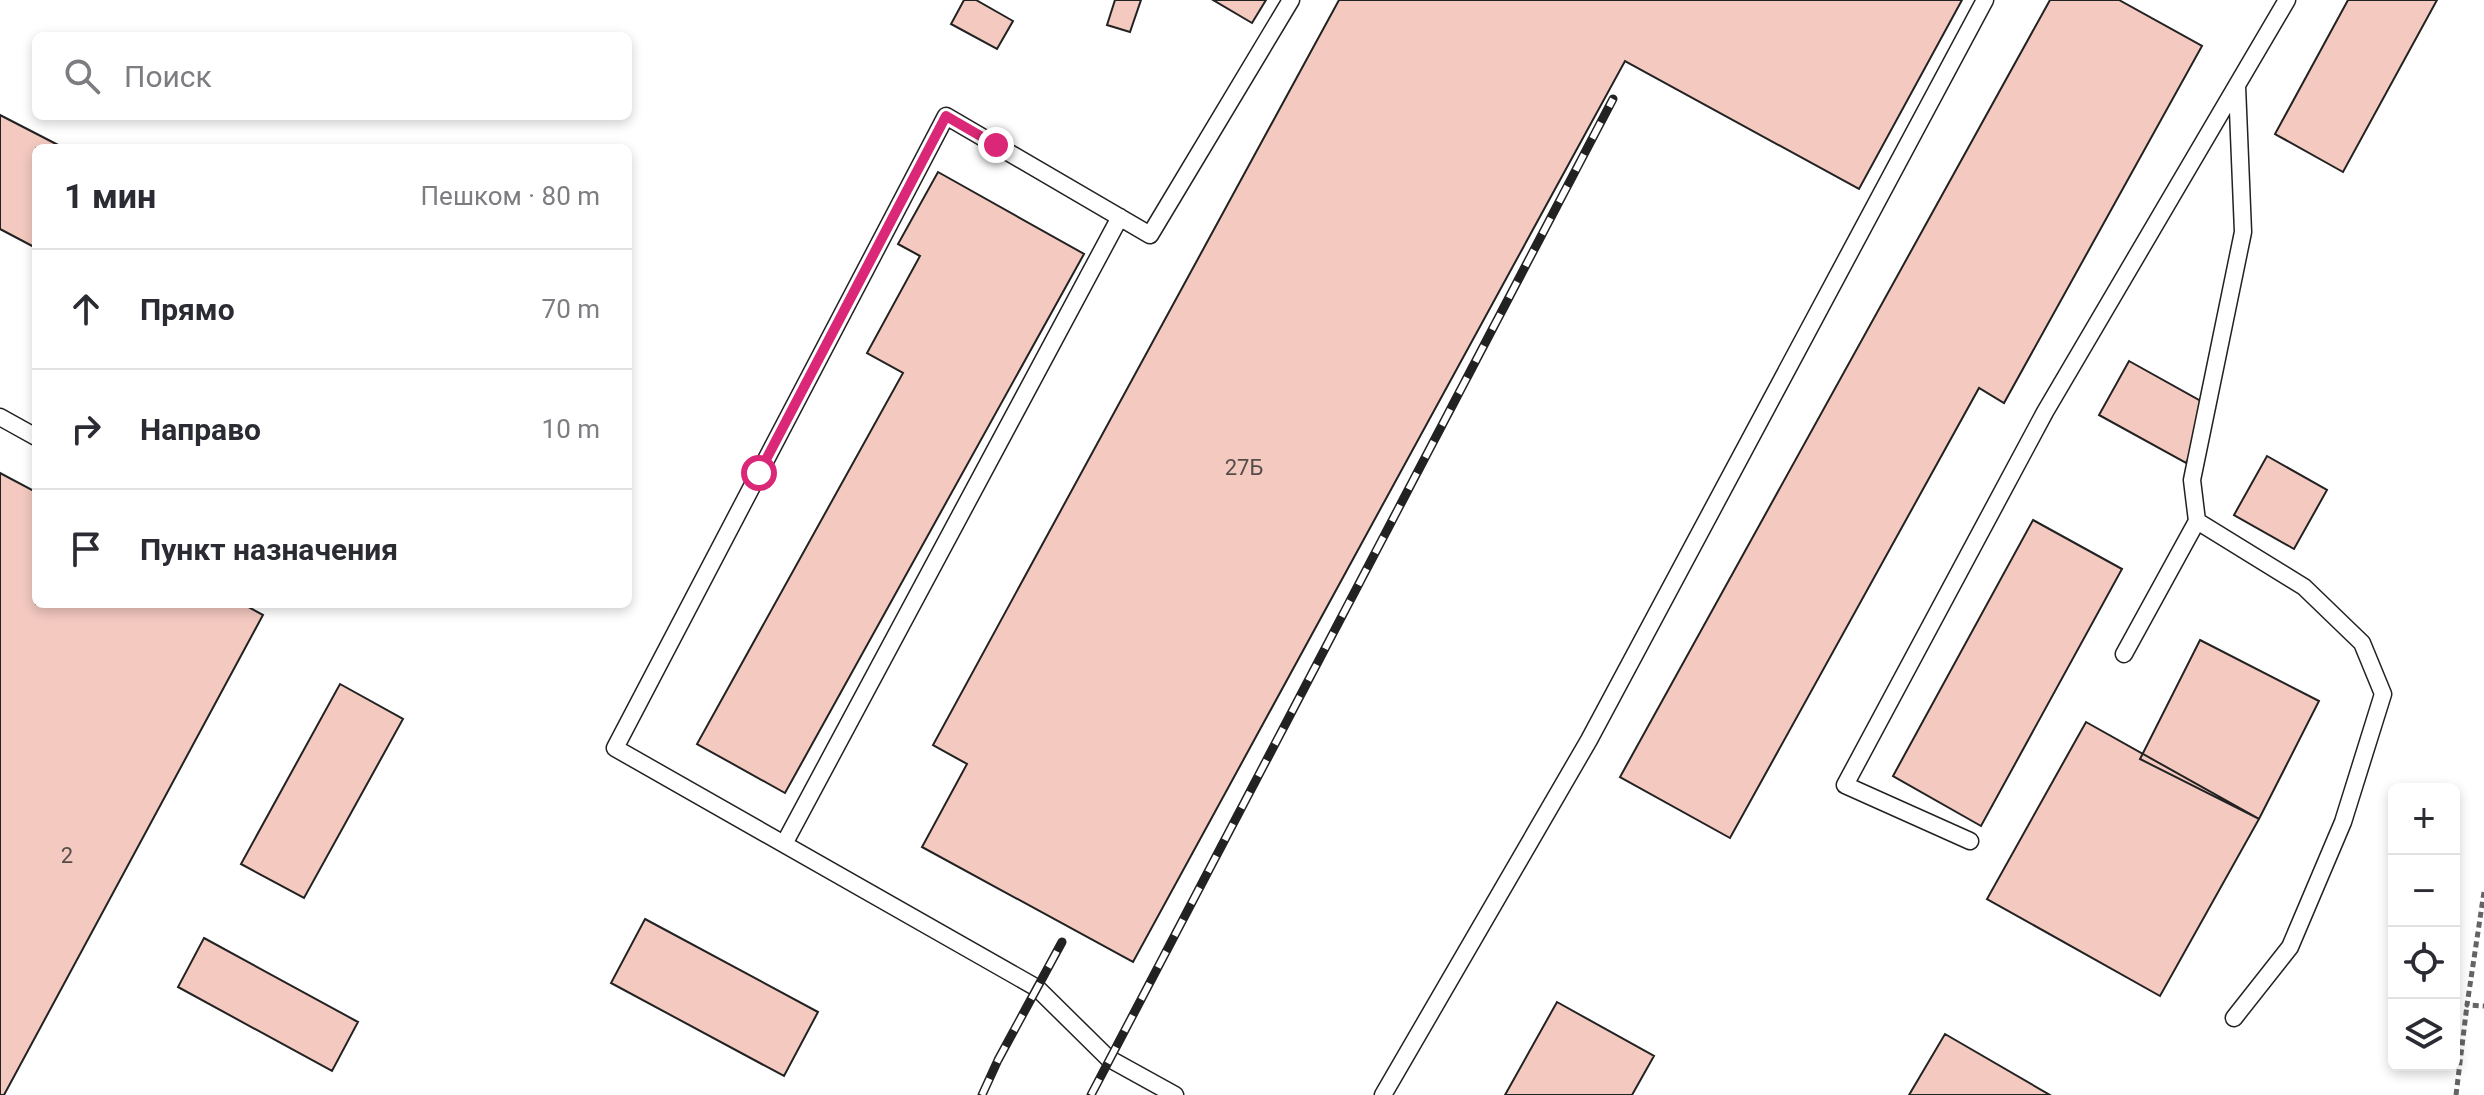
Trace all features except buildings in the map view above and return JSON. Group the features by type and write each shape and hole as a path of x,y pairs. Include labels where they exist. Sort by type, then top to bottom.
{"lane":[{"path":"1175,1095 1108,1058 1037,988 615,748 946,116 1150,235 1291,0"},
{"path":"1383,1095 1589,740 1985,0"},
{"path":"1970,841 1845,785 2045,412 2287,0"},
{"path":"2124,654 2197,521 2192,480 2243,232 2237,86"},
{"path":"784,844 1120,217"},
{"path":"0,417 32,435"},
{"path":"2197,521 2304,587 2362,643 2383,694 2343,822 2290,947 2234,1018"}],"path":[{"path":"2456,1095 2484,892"},
{"path":"2467,1005 2484,1006"}],"railway":[{"path":"1091,1095 1613,99"},
{"path":"982,1095 1062,942"}],"route":[{"path":"759,473 946,116 996,145"}]}
